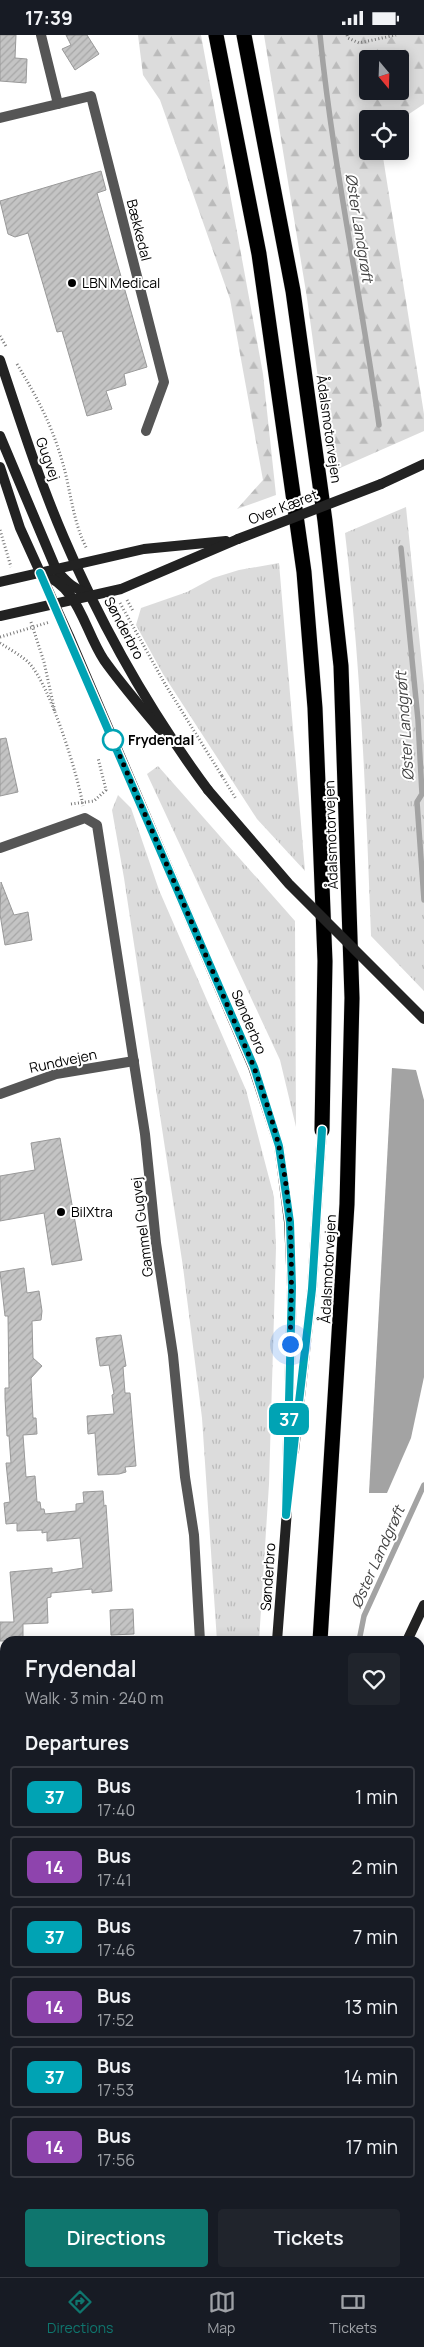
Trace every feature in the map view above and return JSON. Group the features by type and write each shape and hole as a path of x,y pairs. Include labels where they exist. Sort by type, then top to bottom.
{"highway":[{"name":"Ådalsmotorvejen","path":"216,35 259,254 304,572 315,708 325,961 322,1130"},
{"name":"Ådalsmotorvejen","path":"244,35 293,291 325,521 341,675 352,998 348,1204 320,1636"}],"street":[{"path":"41,35 58,104"},
{"name":"Bækkedal","path":"0,118 91,96 164,382 146,431"},
{"name":"Gugvej","path":"0,360 46,492 77,564"},
{"path":"0,436 56,569 64,581 76,590 92,595"},
{"name":"Over Kæret","path":"0,616 121,589 236,540 381,484 424,464"},
{"path":"0,467 20,528 40,573 53,577 65,586 74,599 104,661 207,790"},
{"name":"Over Kæret","path":"0,582 144,549 236,540"},
{"name":"Sønderbro","path":"77,564 145,696 177,749 207,790 289,884 424,1019"},
{"name":"Sønderbro","path":"40,573 254,1067 279,1146 290,1222 292,1287 286,1515 278,1636"},
{"path":"0,849 85,818"},
{"name":"Gammel Gugvej","path":"85,818 97,825 145,1134 156,1243 173,1355 185,1477 194,1535 200,1636"},
{"name":"Rundvejen","path":"0,1094 56,1074 134,1061"},
{"name":"Sønderbro","path":"286,1515 312,1289 322,1130"},
{"path":"409,1636 424,1605"}],"path":[{"path":"347,35 348,38 359,43 396,35"},
{"path":"0,336 8,349"},
{"path":"12,356 47,415 64,465 80,536 88,551"},
{"path":"0,530 6,548"},
{"path":"129,620 240,805"},
{"path":"0,637 26,631"},
{"path":"0,643 28,663 37,675 57,720 79,782 85,818"},
{"path":"39,644 57,720"},
{"path":"71,804 94,801 106,790 98,757"}],"green space":[{"path":"138,35 201,35 263,374 276,495 237,509 263,480 230,299 160,100 143,75"},
{"path":"264,35 424,35 424,104 409,114 409,110 359,110 359,160 383,160 424,414 424,431 331,472 307,298"},
{"path":"406,507 424,685 424,991 371,936 359,684 345,533"},
{"path":"279,563 305,871 257,819 163,674 136,625 141,608 187,592 213,578 239,570"},
{"path":"158,766 295,921 296,1127 280,1060 147,774"},
{"path":"118,795 131,808 159,890 246,1090 274,1197 276,1248 269,1484 259,1636 217,1636 202,1418 183,1267 112,810"}],"shaded area":[{"path":"392,1068 416,1070 424,1100 424,1377 411,1438 387,1493 369,1493"}],"building":[{"path":"0,35 16,35 15,58 27,59 26,83 0,81"},
{"path":"66,35 87,35 99,54 75,70 62,49 71,45"},
{"path":"101,171 106,190 97,193 147,367 124,374 126,385 106,391 112,409 87,416 62,331 57,332 28,233 15,237 8,234 0,201"},
{"path":"6,738 18,792 0,796 0,739"},
{"path":"1,882 14,915 28,912 32,940 5,945 0,914"},
{"path":"60,1138 82,1260 52,1265 44,1213 0,1221 0,1176 35,1170 31,1143"},
{"path":"24,1268 27,1293 39,1291 42,1311 41,1320 32,1321 33,1358 42,1366 31,1378 33,1418 36,1418 37,1434 23,1435 26,1477 35,1476 37,1502 40,1502 41,1509 44,1509 45,1514 76,1511 76,1504 84,1503 83,1492 103,1491 104,1506 106,1505 112,1591 92,1593 92,1589 51,1593 51,1597 47,1598 48,1623 23,1624 23,1636 0,1636 0,1622 14,1622 10,1572 52,1568 52,1573 83,1568 80,1538 47,1541 47,1532 42,1533 42,1530 17,1531 17,1523 6,1524 4,1503 10,1502 6,1463 11,1463 9,1436 7,1436 5,1398 5,1388 9,1388 8,1316 5,1316 0,1272"},
{"path":"121,1335 126,1366 123,1367 125,1393 130,1393 136,1466 125,1467 126,1472 119,1474 98,1475 95,1433 88,1434 87,1416 114,1414 112,1395 114,1394 109,1365 100,1366 96,1338"},
{"path":"133,1609 134,1634 111,1635 110,1610"}],"waterway":[{"name":"Øster Landgrøft","path":"320,35 332,133 379,425"},
{"name":"Øster Landgrøft","path":"401,548 418,720 422,794 417,802 424,900"},
{"name":"Øster Landgrøft","path":"360,1636 364,1616 424,1485"}],"bus line":[{"name":"37","path":"40,573 69,636 254,1067 268,1106 279,1146 286,1181 290,1222 292,1287 286,1515 312,1289 322,1130"}],"place":[{"name":"LBN Medical","path":"72,283"},
{"name":"Frydendal","path":"113,740"},
{"name":"BilXtra","path":"61,1212"}],"route":[{"path":"113,740 254,1067 268,1106 286,1181 290,1222 292,1287 290,1344"}]}
